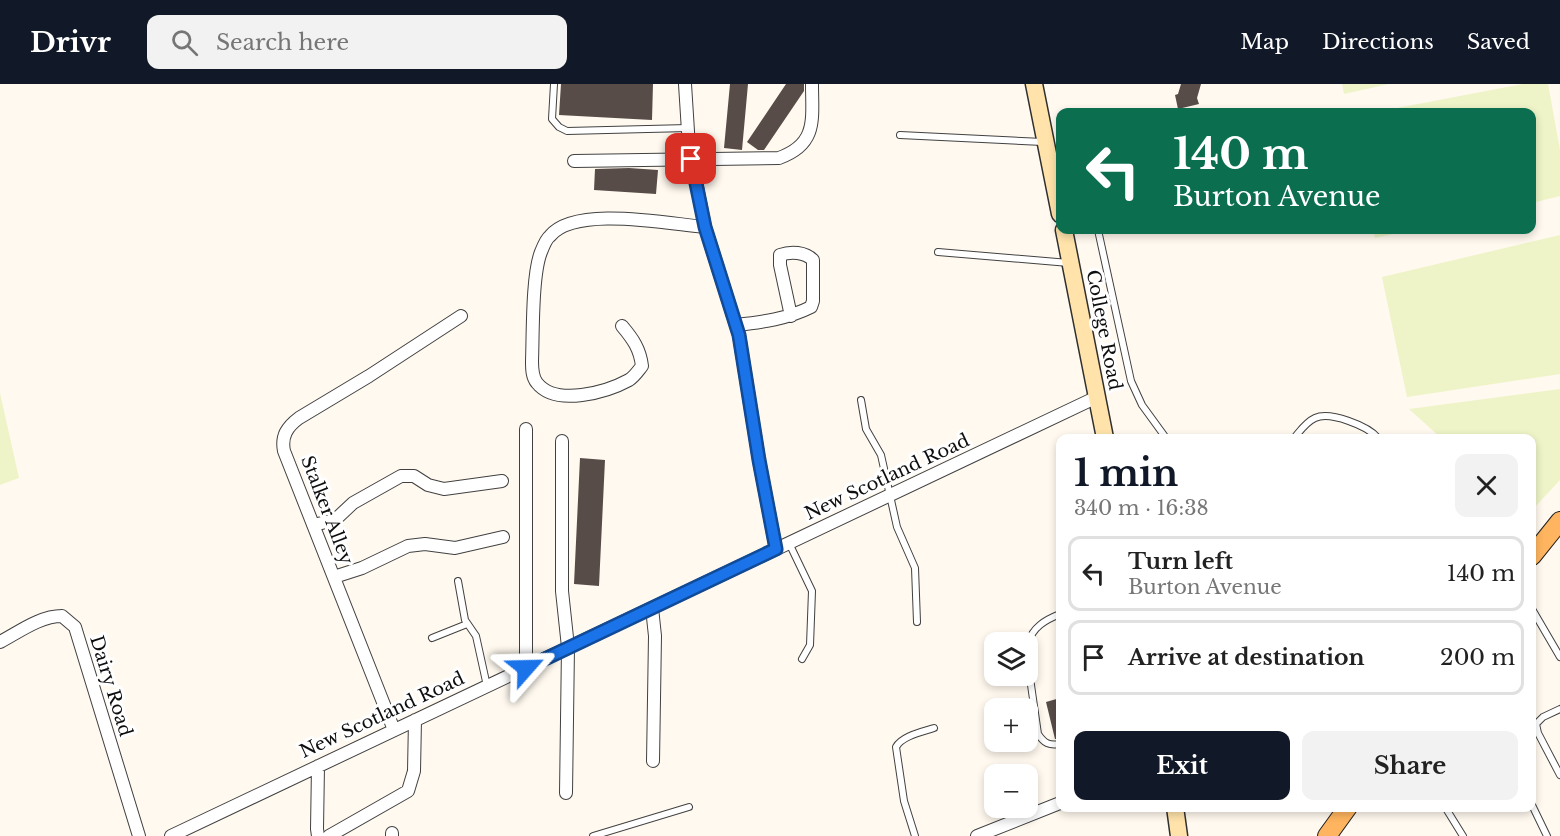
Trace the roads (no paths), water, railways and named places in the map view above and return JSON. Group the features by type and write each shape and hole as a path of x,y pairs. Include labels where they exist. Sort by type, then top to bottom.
{"main road":[{"path":"1536,551 1560,521"},
{"path":"1327,836 1344,812"}],"street":[{"path":"685,84 691,159 705,227 736,325 776,549"},
{"path":"574,161 779,158 795,151 808,139 812,127 813,84"},
{"path":"1034,84 1045,142 1056,182"},
{"path":"622,326 634,340 641,354 642,366 631,379 606,390 563,396 549,392 537,384 532,375 536,278 540,253 550,235 568,224 586,219 622,219 705,227"},
{"name":"College Road","path":"1065,234 1104,434"},
{"path":"736,325 791,316 811,307 813,261 806,255 789,252 780,255 780,260 791,316"},
{"name":"Stalker Alley","path":"394,730 282,442 289,426 461,316"},
{"name":"New Scotland Road","path":"171,836 1097,397"},
{"path":"526,429 526,668"},
{"path":"562,441 562,591 568,647 566,793"},
{"path":"313,525 335,520 353,503 401,476 414,476 428,485 444,489 502,481"},
{"path":"334,577 370,565 408,546 425,544 454,548 502,537"},
{"path":"652,608 655,636 652,760"},
{"name":"Dairy Road","path":"0,642 54,616 62,616 75,627 139,836"},
{"path":"329,836 408,791 414,771 415,720"},
{"path":"318,766 316,829 318,836"},
{"path":"977,836 1056,805"},
{"path":"1177,812 1179,836"}],"lane":[{"path":"554,84 552,119 559,127 567,131 688,128"},
{"path":"900,135 1045,142"},
{"path":"1099,234 1131,381 1142,405 1163,434"},
{"path":"938,252 1071,263"},
{"path":"861,400 866,429 881,455 897,527 915,568 917,622"},
{"path":"1297,434 1313,418 1322,416 1332,416 1369,430 1374,434"},
{"path":"789,543 812,591 810,645 802,659"},
{"path":"458,581 465,621 476,636 487,686"},
{"path":"1033,632 1056,616"},
{"path":"1536,616 1560,657"},
{"path":"432,638 467,624"},
{"path":"1031,686 1038,734 1043,742 1052,746 1056,745"},
{"path":"1560,710 1543,717 1536,724 1538,733 1560,776"},
{"path":"915,836 904,801 896,747 898,742 934,728"},
{"path":"593,836 689,807"},
{"path":"1448,812 1463,836"},
{"path":"1535,812 1547,836"}]}
